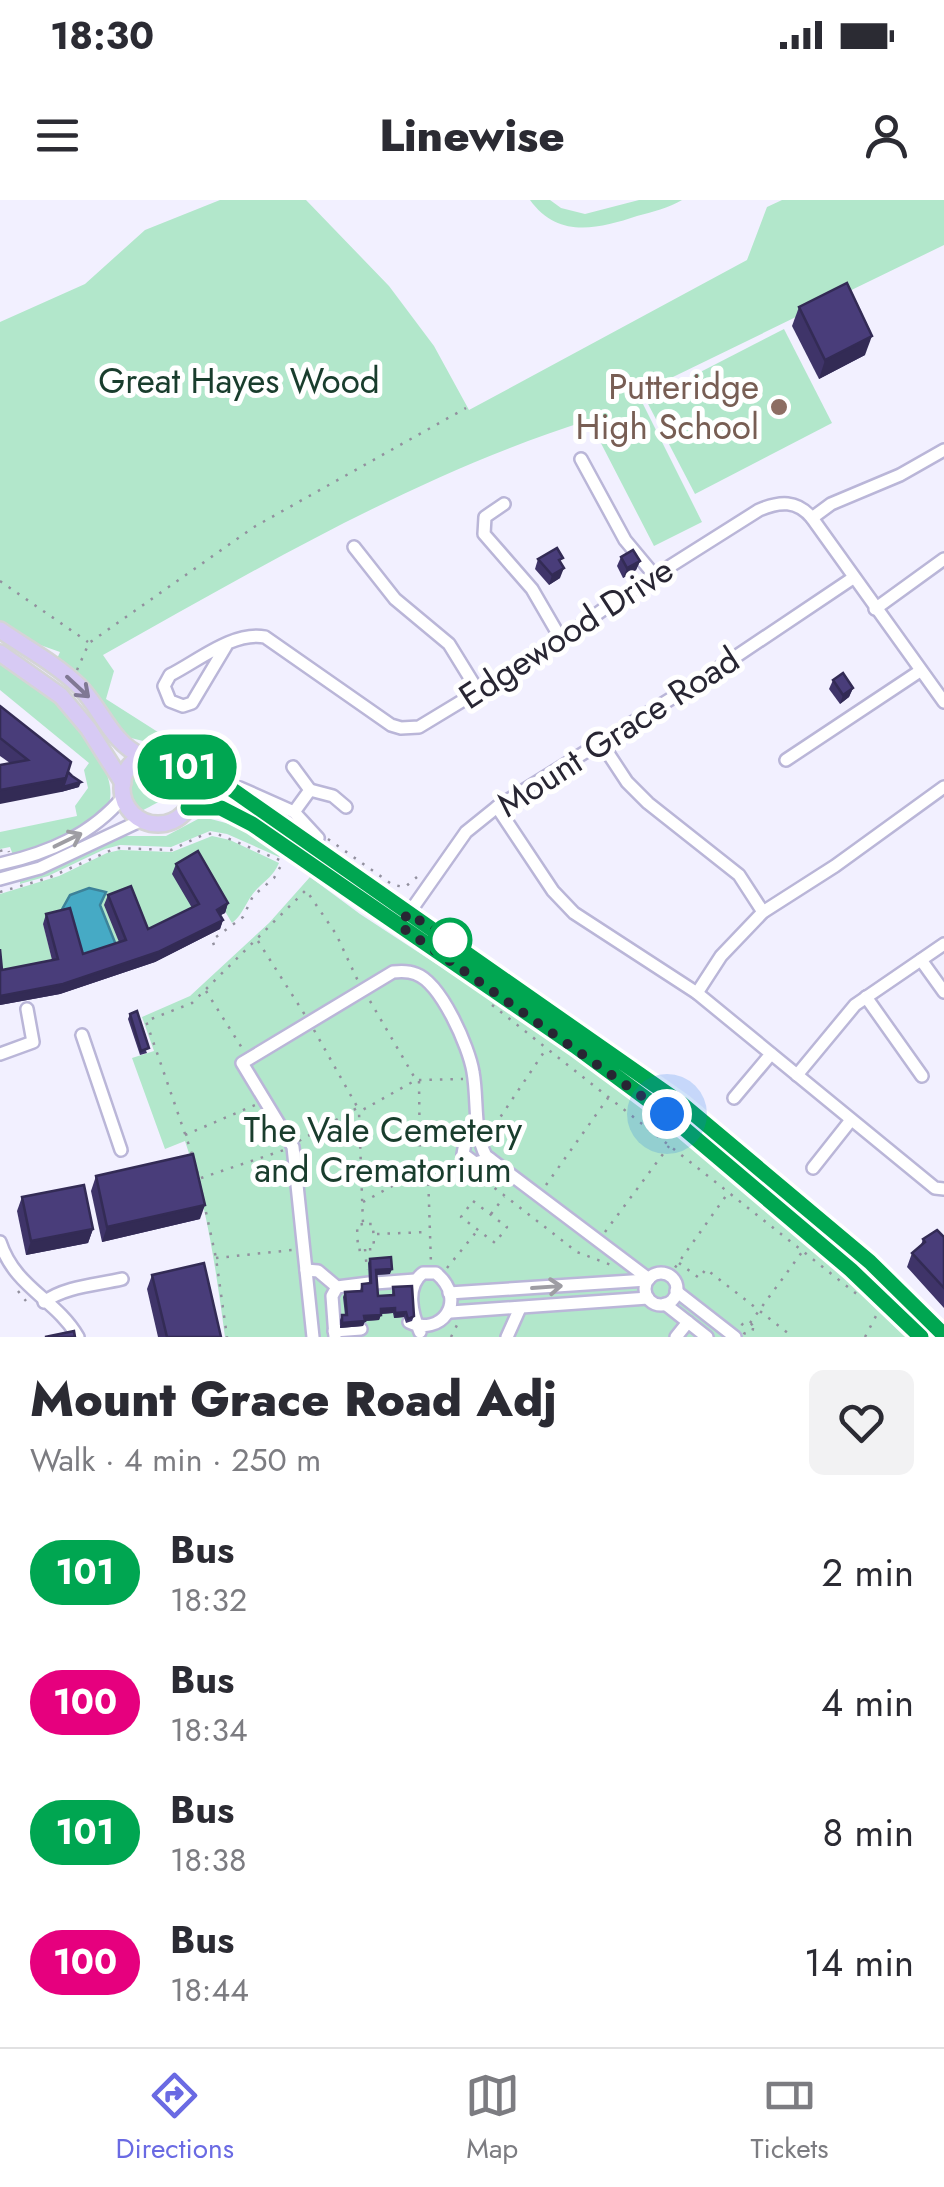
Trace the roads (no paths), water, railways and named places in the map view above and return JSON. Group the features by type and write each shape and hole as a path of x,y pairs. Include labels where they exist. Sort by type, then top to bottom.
{"main road":[{"path":"0,630 73,680 114,735 133,753 169,754 203,770 317,839 404,919 667,1114 851,1270 921,1337"},
{"path":"0,653 61,696 88,728 124,790 130,810 142,820 163,824 177,819 188,808 193,780 184,764"},
{"path":"124,790 130,767 142,756"},
{"path":"188,808 211,806 231,812 404,919 682,1104 870,1262 944,1335"}],"street":[{"path":"944,450 900,475 831,504 812,518 944,702"},
{"path":"589,465 625,540 655,576"},
{"path":"504,504 485,517 484,534 532,589 561,638"},
{"name":"Edgewood Drive","path":"226,646 192,703 183,706 170,701 164,686 170,675 226,646 251,634 265,637 391,725 420,727 772,505 796,504 812,518"},
{"path":"354,547 396,599 449,644 478,691"},
{"path":"875,609 944,559"},
{"name":"Mount Grace Road","path":"404,919 466,832 497,807 602,744 853,578"},
{"path":"786,760 920,671"},
{"path":"602,744 627,782 648,804 739,875 763,912"},
{"path":"293,767 310,790 333,796 346,806"},
{"path":"697,994 721,956 763,912 836,866 944,787"},
{"path":"237,793 240,788 256,792 294,812 317,839"},
{"path":"0,864 36,855 101,822 124,790"},
{"path":"294,812 310,790"},
{"path":"497,807 552,891 574,912 697,994 936,1188 944,1189"},
{"path":"0,879 40,868 142,820"},
{"path":"797,1075 855,1004 944,944"},
{"path":"921,960 944,992"},
{"path":"312,1337 292,1146 242,1063 386,976 404,971 431,983 462,1036 474,1079 480,1139 490,1159 648,1280"},
{"path":"866,997 922,1076"},
{"path":"0,1054 32,1042 27,1009"},
{"path":"82,1035 121,1150"},
{"path":"734,1098 771,1054"},
{"path":"814,1168 852,1120"},
{"path":"480,1139 464,1141 463,1154 471,1162 490,1159"},
{"path":"0,1242 9,1264 72,1326 78,1337"},
{"path":"306,1270 318,1271 337,1287 370,1283 411,1285"},
{"path":"409,1322 417,1334 429,1336 444,1331 451,1312 450,1293 436,1273 423,1273 411,1285 417,1334"},
{"path":"450,1293 648,1280 656,1274 670,1276 676,1291 735,1337"},
{"path":"44,1302 73,1289 122,1279"},
{"path":"648,1280 648,1298 665,1304 707,1337"},
{"path":"337,1287 332,1296 334,1334 361,1329"},
{"path":"665,1304 676,1291"},
{"path":"451,1312 648,1298"},
{"path":"507,1337 520,1308"},
{"path":"676,1337 688,1322"}],"water":[{"path":"89,888 106,892 100,905 116,945 81,957 60,913 70,895"}],"place":[{"name":"Putteridge High School","path":"779,407"}],"park label":[{"name":"Great Hayes Wood","path":"239,381"},
{"name":"The Vale Cemetery and Crematorium","path":"383,1150"}]}
